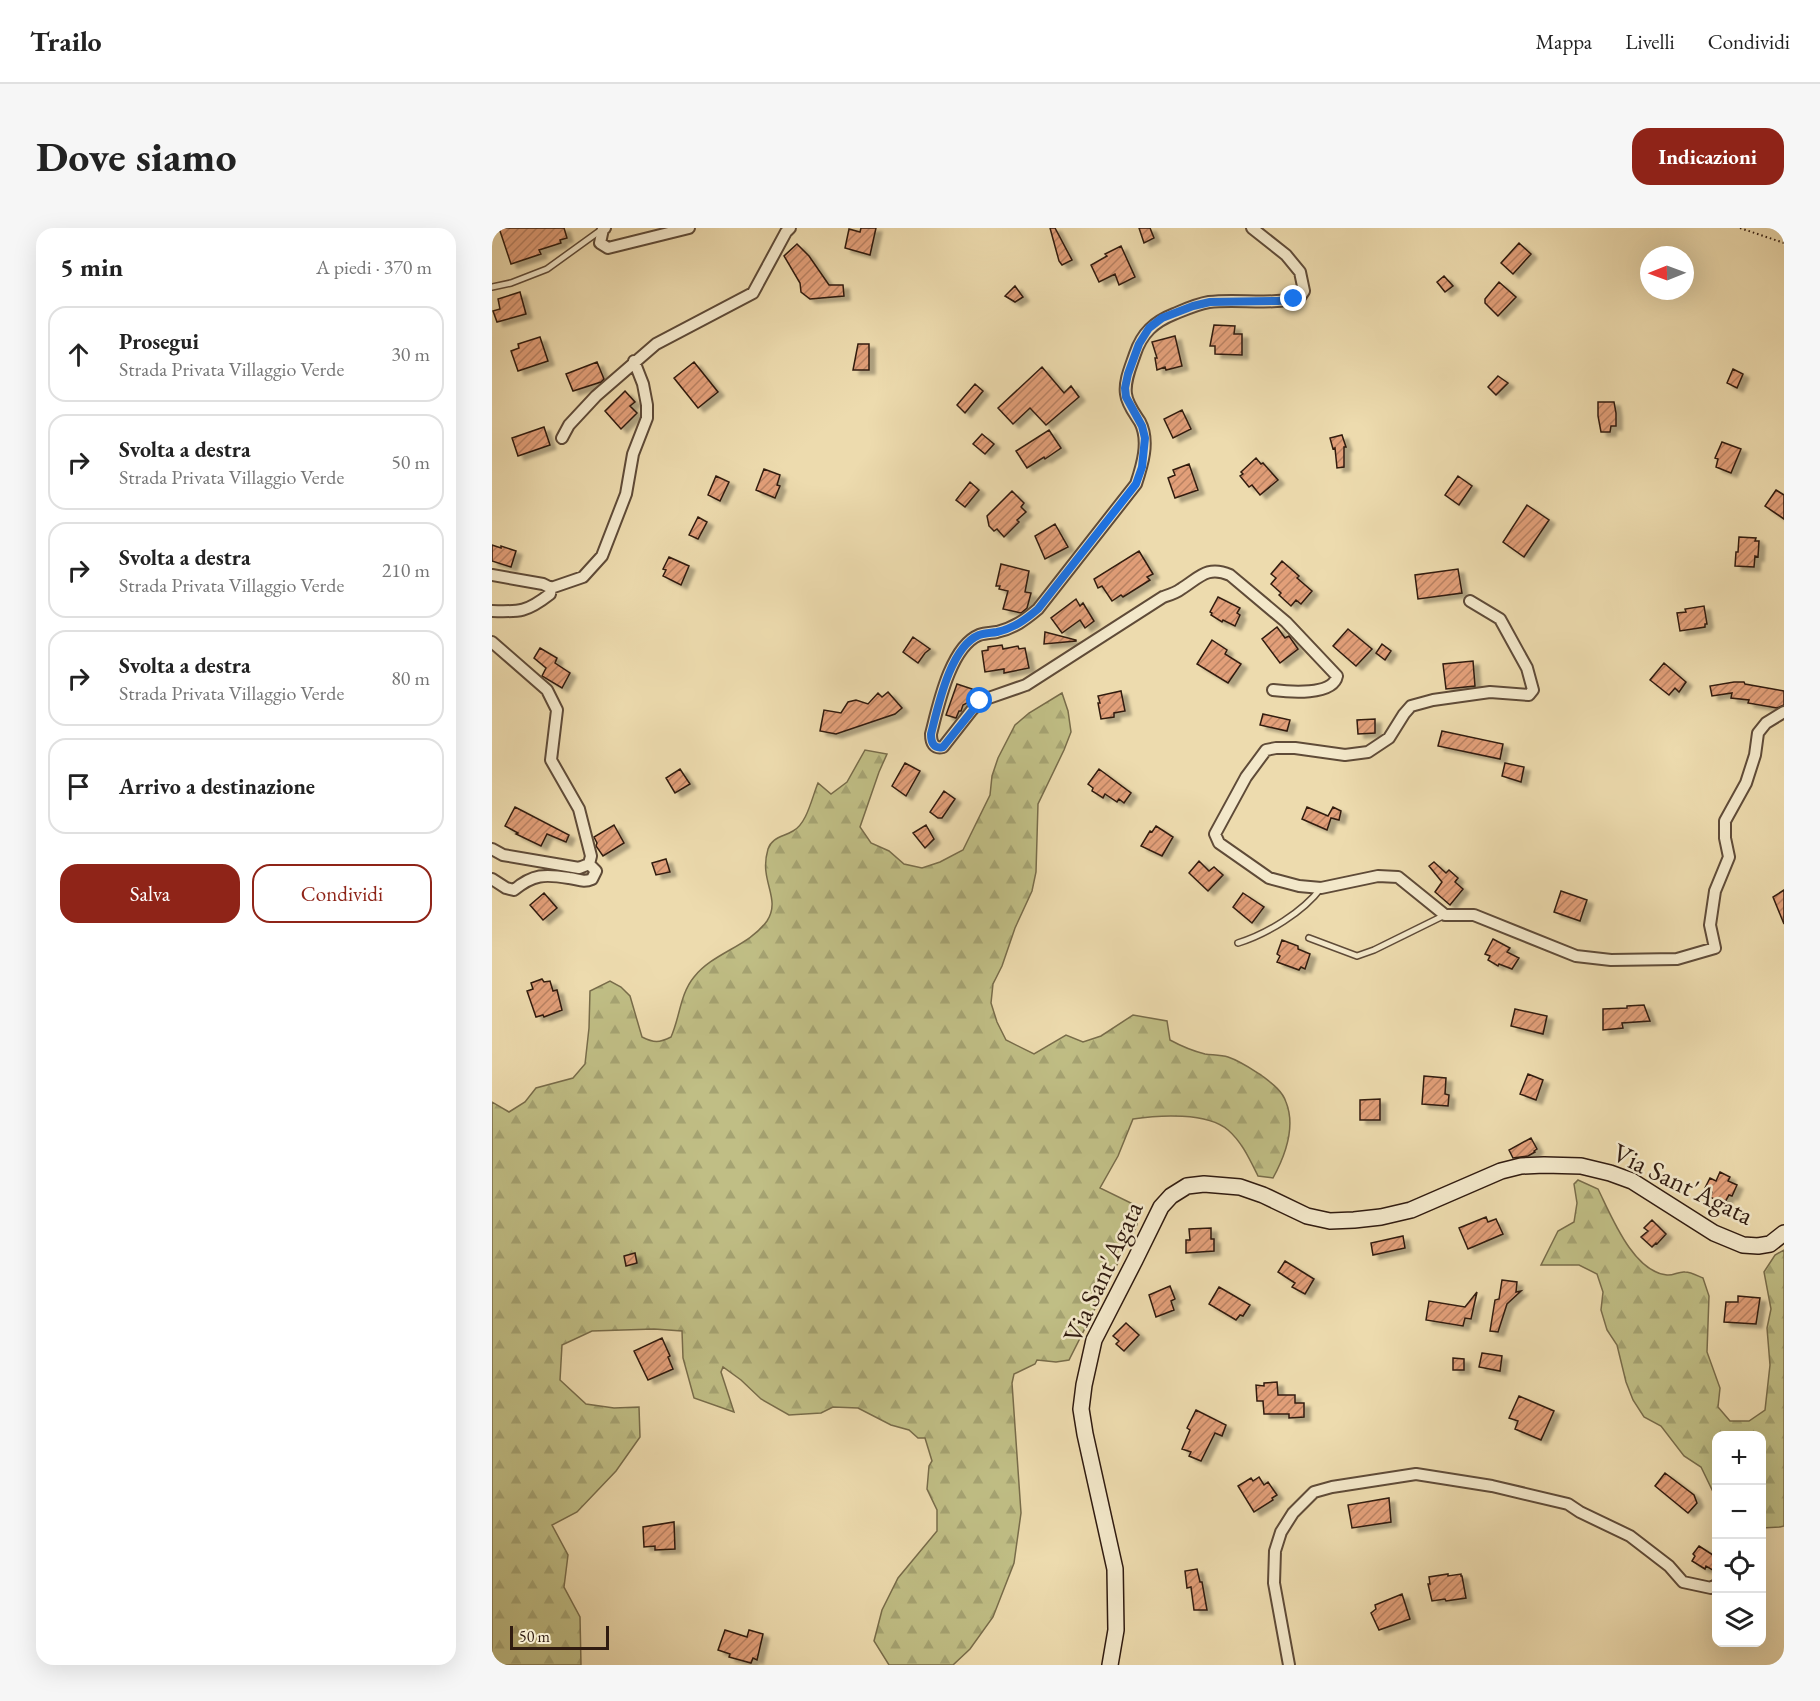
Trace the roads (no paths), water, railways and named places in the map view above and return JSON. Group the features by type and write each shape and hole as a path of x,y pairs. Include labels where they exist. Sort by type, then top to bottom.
{"street":[{"path":"604,229 600,243 608,248 689,228"},
{"path":"562,438 569,425 596,396 656,344 753,293 790,228"},
{"path":"1252,228 1286,255 1300,272 1304,291 1300,297 1278,301 1210,302 1193,306 1162,318 1149,328 1139,344 1125,388 1126,397 1142,426 1145,438 1142,467 1136,484 1038,609 1012,628 981,634 964,646 943,688 931,740 934,746 943,747 980,701 1026,685 1163,597 1179,591 1205,572 1223,572 1230,575 1286,622 1337,676 1333,684 1327,687 1299,693 1273,690"},
{"path":"492,575 543,584 550,588 583,577 602,556 626,495 633,454 647,418 643,384 634,361"},
{"path":"492,611 518,612 527,609 550,594 550,588"},
{"path":"1470,602 1500,619 1527,668 1533,690 1529,695 1490,692 1433,700 1411,706 1389,738 1368,752 1345,755 1295,748 1266,750 1246,777 1222,818 1215,834 1219,843 1269,878 1299,886 1321,888 1377,876 1398,877 1445,915 1474,915 1576,956 1611,960 1677,958 1715,948 1710,925 1715,891 1729,857 1725,838 1725,821 1746,783 1755,755 1758,733 1766,723 1784,712"},
{"path":"492,642 547,690 557,710 551,760 579,809 591,856 589,864"},
{"path":"492,849 503,855 579,868 589,864"},
{"path":"492,879 513,890 527,879 546,875 585,882 592,879 596,871 589,864"},
{"name":"Via Sant'Agata","path":"1110,1665 1116,1630 1115,1569 1085,1434 1081,1409 1084,1385 1094,1340 1161,1207 1171,1196 1187,1186 1204,1184 1240,1187 1307,1216 1330,1221 1354,1220 1411,1210 1501,1171 1521,1166 1581,1166 1632,1181 1714,1233 1743,1245 1770,1244 1784,1233"},
{"path":"1289,1665 1274,1583 1275,1551 1281,1532 1293,1513 1314,1492 1332,1487 1416,1474 1492,1486 1568,1504 1630,1536 1668,1566 1683,1582 1712,1587"}],"lane":[{"path":"492,287 511,283 546,269 604,229"},
{"path":"1238,943 1257,937 1296,913 1311,901 1321,888"},
{"path":"1309,938 1358,956 1445,915"}]}
